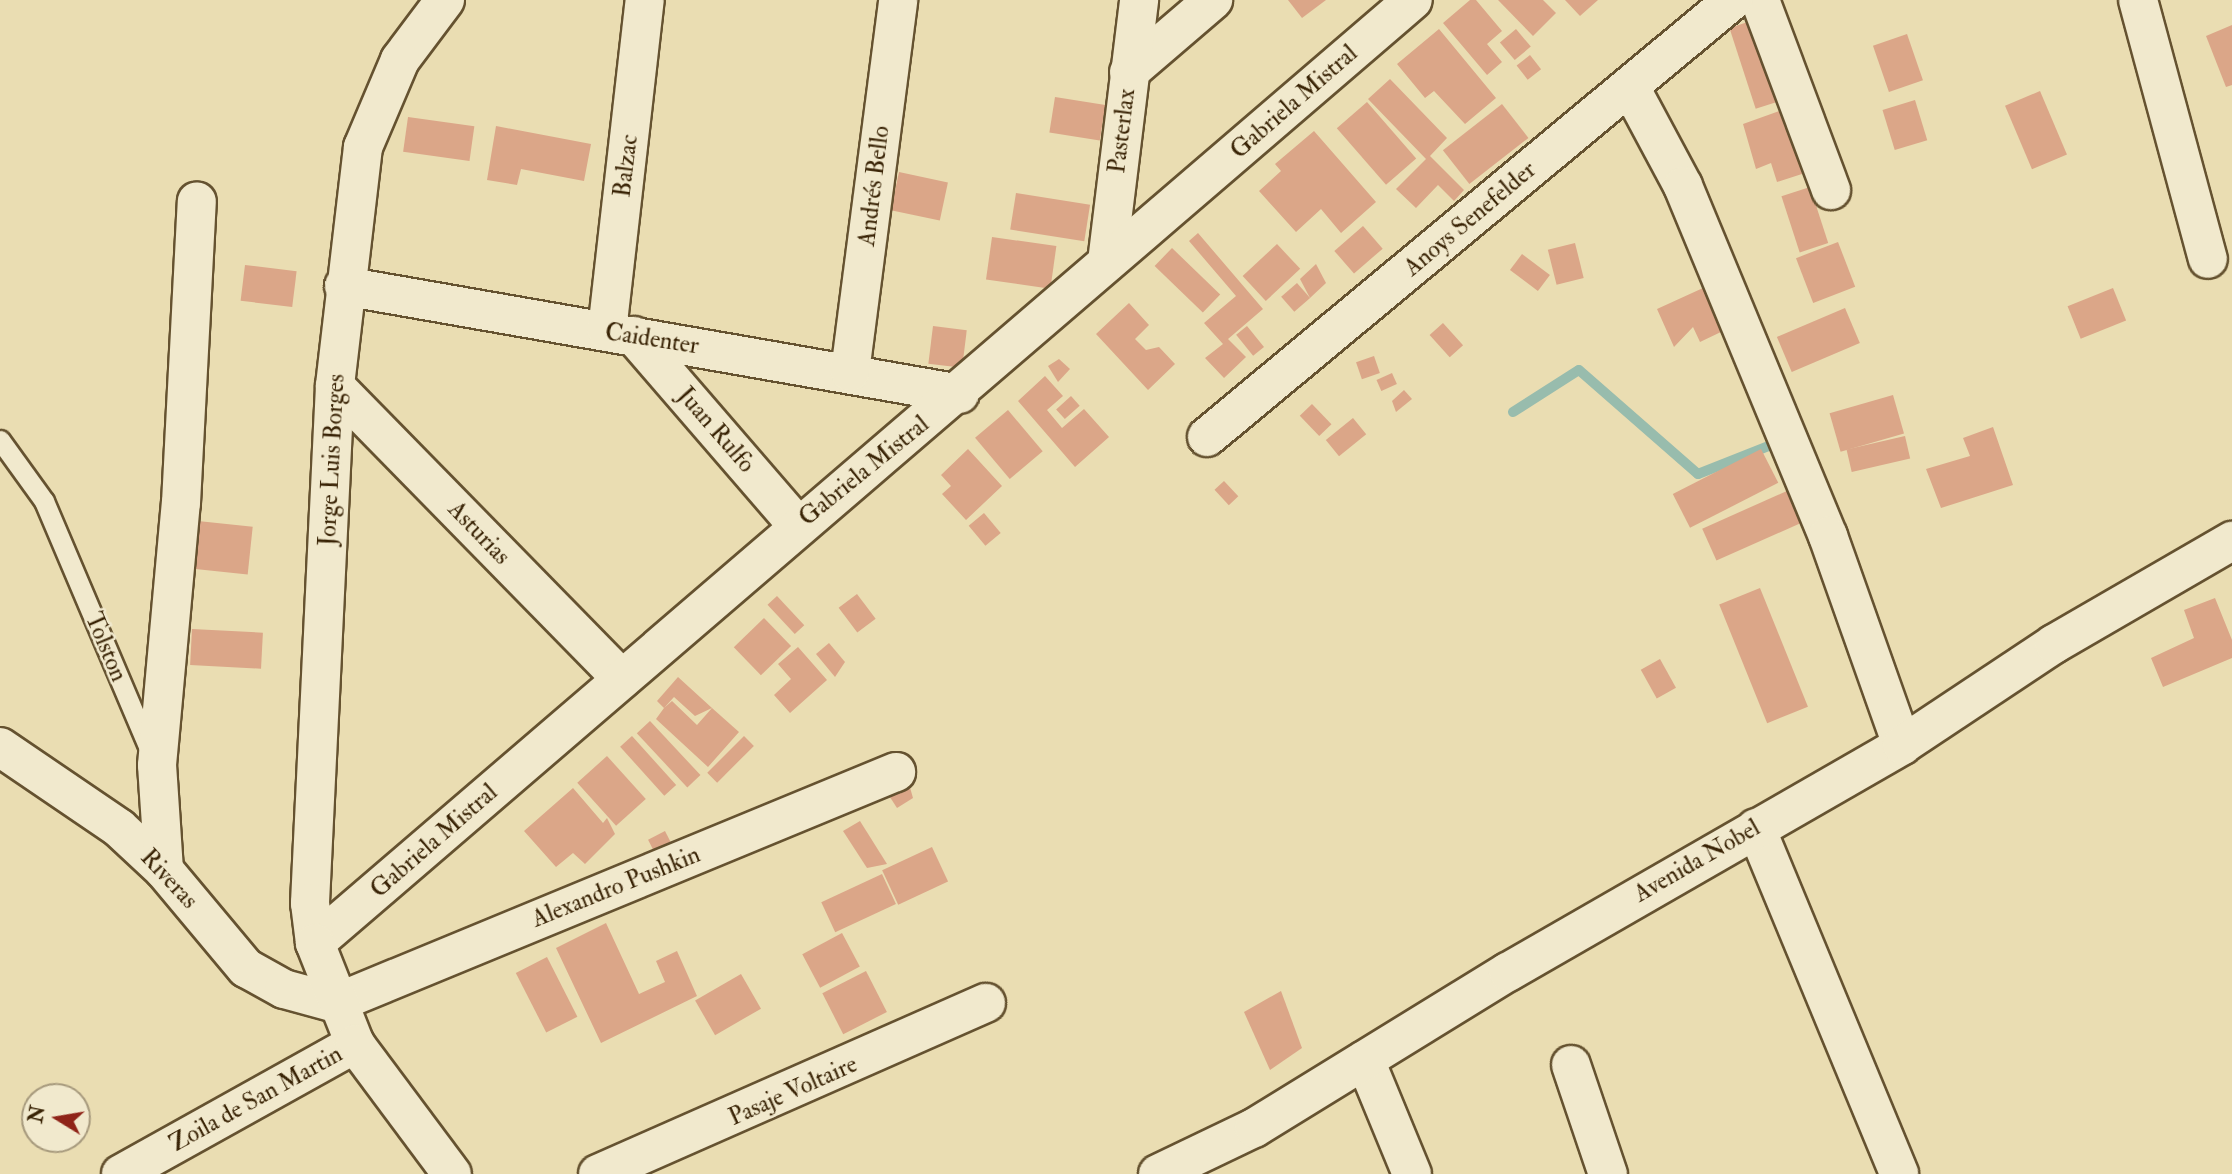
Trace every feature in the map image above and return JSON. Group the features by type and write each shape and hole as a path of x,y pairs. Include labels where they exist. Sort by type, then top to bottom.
{"street":[{"name":"Jorge Luis Borges","path":"445,0 400,60 363,147 344,286 335,386 310,903 315,943 336,1003 355,1044 452,1174"},
{"name":"Balzac","path":"620,334 645,0"},
{"name":"Andrés Bello","path":"850,372 898,0"},
{"name":"Pasterlax","path":"1107,262 1139,0"},
{"path":"1129,72 1213,0"},
{"name":"Gabriela Mistral","path":"315,943 797,525 960,394 1107,262 1413,0"},
{"name":"Anoys Senefelder","path":"1207,437 1733,0"},
{"path":"1760,0 1831,190"},
{"path":"2138,0 2208,259"},
{"path":"1630,87 1683,186 1828,536 1902,745"},
{"path":"157,765 181,503 198,201"},
{"name":"Caidenter","path":"344,286 850,372 960,394"},
{"name":"Juan Rulfo","path":"620,334 797,525"},
{"name":"Asturias","path":"335,386 622,679"},
{"name":"Avenida Nobel","path":"1158,1174 1254,1128 1756,828 1902,745 2054,644 2232,541"},
{"name":"Riveras","path":"0,747 119,828 164,870 246,968 284,989 336,1003"},
{"name":"Tolston","path":"157,765 164,870"},
{"name":"Alexandro Pushkin","path":"336,1003 896,772"},
{"path":"1756,828 1899,1174"},
{"name":"Pasaje Voltaire","path":"598,1174 986,1003"},
{"name":"Zoila de San Martin","path":"121,1174 355,1044"},
{"path":"1365,1060 1412,1174"},
{"path":"1571,1065 1608,1174"}],"lane":[{"name":"Tolston","path":"0,440 44,501 157,765"}],"building":[{"path":"1288,0 1326,0 1302,18"},
{"path":"1470,0 1476,0 1502,31 1487,44 1502,62 1487,75 1443,23"},
{"path":"1498,0 1543,0 1556,13 1533,36"},
{"path":"1565,0 1598,0 1580,16"},
{"path":"1757,19 1783,100 1756,109 1729,28"},
{"path":"2232,25 2232,85 2226,87 2206,36"},
{"path":"1439,29 1496,98 1465,124 1434,91 1425,98 1397,64"},
{"path":"1516,29 1531,47 1515,60 1500,42"},
{"path":"1907,34 1923,80 1889,92 1873,46"},
{"path":"1530,55 1541,69 1528,80 1517,65"},
{"path":"1390,79 1447,138 1430,156 1464,190 1454,201 1438,185 1416,208 1396,189 1426,159 1368,99"},
{"path":"2040,91 2067,155 2032,169 2005,106"},
{"path":"1055,97 1105,105 1100,141 1049,133"},
{"path":"1915,100 1927,140 1895,150 1882,110"},
{"path":"1367,102 1416,159 1386,185 1337,128"},
{"path":"1502,104 1528,138 1469,184 1443,150"},
{"path":"1785,109 1805,173 1777,182 1771,163 1756,169 1743,124"},
{"path":"408,117 474,126 469,161 403,152"},
{"path":"496,126 591,144 584,181 521,169 517,185 487,180"},
{"path":"1314,131 1376,202 1341,233 1321,209 1296,232 1259,191 1281,171 1275,164"},
{"path":"899,172 948,182 940,221 891,210"},
{"path":"1810,187 1828,243 1800,252 1781,196"},
{"path":"1016,193 1090,205 1084,241 1010,230"},
{"path":"1363,226 1383,249 1354,274 1334,251"},
{"path":"1198,233 1263,309 1228,339 1246,357 1224,378 1205,358 1223,344 1204,323 1236,296 1189,241"},
{"path":"992,237 1056,246 1050,289 986,280"},
{"path":"1838,242 1855,287 1813,303 1796,258"},
{"path":"1575,243 1584,278 1557,285 1548,250"},
{"path":"1277,244 1300,269 1266,301 1243,276"},
{"path":"1172,248 1220,295 1203,313 1155,266"},
{"path":"1522,254 1550,275 1538,291 1510,270"},
{"path":"1316,264 1326,283 1310,298 1300,279"},
{"path":"245,265 297,271 292,307 241,301"},
{"path":"1297,283 1310,298 1294,312 1281,297"},
{"path":"1703,288 1723,331 1700,342 1693,327 1674,347 1657,309"},
{"path":"2113,288 2126,320 2081,339 2068,306"},
{"path":"1129,303 1149,325 1135,339 1146,350 1159,347 1175,364 1148,390 1096,334"},
{"path":"1845,308 1860,343 1792,372 1777,337"},
{"path":"1443,323 1463,345 1450,357 1430,335"},
{"path":"933,326 967,330 962,368 928,364"},
{"path":"1247,326 1264,347 1253,356 1236,335"},
{"path":"1374,356 1380,373 1362,379 1356,362"},
{"path":"1059,359 1070,369 1058,382 1048,366"},
{"path":"1392,373 1397,384 1381,391 1376,380"},
{"path":"1045,376 1063,396 1047,410 1062,428 1084,409 1109,437 1075,467 1018,401"},
{"path":"1404,390 1412,399 1396,412 1392,401"},
{"path":"1893,395 1904,433 1841,452 1830,413"},
{"path":"1071,396 1080,406 1065,419 1056,409"},
{"path":"1312,404 1331,424 1319,436 1300,416"},
{"path":"1008,410 1043,451 1010,479 975,438"},
{"path":"1353,418 1366,434 1339,456 1326,440"},
{"path":"1993,427 2013,485 1941,508 1926,469 1970,456 1963,438"},
{"path":"1905,436 1910,458 1852,472 1847,449"},
{"path":"968,449 1002,486 966,520 942,494 951,486 941,475"},
{"path":"1761,449 1778,483 1690,528 1673,494"},
{"path":"1224,481 1238,496 1229,505 1214,490"},
{"path":"1789,490 1803,522 1716,561 1702,529"},
{"path":"984,513 1001,533 985,546 969,526"},
{"path":"198,521 253,527 248,574 193,569"},
{"path":"1760,588 1808,707 1767,723 1719,604"},
{"path":"857,594 876,619 857,633 839,608"},
{"path":"777,596 804,625 795,634 767,605"},
{"path":"2215,598 2232,640 2232,658 2163,687 2151,658 2194,638 2184,610"},
{"path":"764,618 791,646 761,675 734,647"},
{"path":"192,629 263,633 261,669 190,665"},
{"path":"829,643 845,662 835,677 816,654"},
{"path":"798,647 827,680 790,713 774,695 791,679 778,664"},
{"path":"1660,659 1676,688 1657,699 1641,670"},
{"path":"678,677 712,708 695,716 674,697 664,708 657,701"},
{"path":"672,701 697,725 712,708 739,732 708,767 656,719"},
{"path":"650,721 700,775 687,787 637,733"},
{"path":"632,736 676,785 664,796 620,747"},
{"path":"744,736 754,746 717,783 707,773"},
{"path":"607,756 646,799 616,826 577,783"},
{"path":"909,784 913,798 897,808 886,791"},
{"path":"573,788 603,823 607,818 615,834 585,864 573,853 556,867 524,831"},
{"path":"860,821 887,864 867,868 843,831"},
{"path":"665,831 677,855 660,864 648,840"},
{"path":"932,847 948,881 898,905 882,870"},
{"path":"882,874 896,904 835,932 821,902"},
{"path":"606,923 639,994 665,982 656,961 677,951 697,996 601,1043 556,948"},
{"path":"842,933 860,967 820,988 802,954"},
{"path":"547,957 577,1017 546,1033 516,973"},
{"path":"866,971 887,1012 843,1034 822,993"},
{"path":"741,974 761,1009 715,1035 695,1001"},
{"path":"1281,991 1302,1048 1270,1070 1244,1012"}],"waterway":[{"path":"1513,412 1579,370 1698,474 1771,445"}]}
